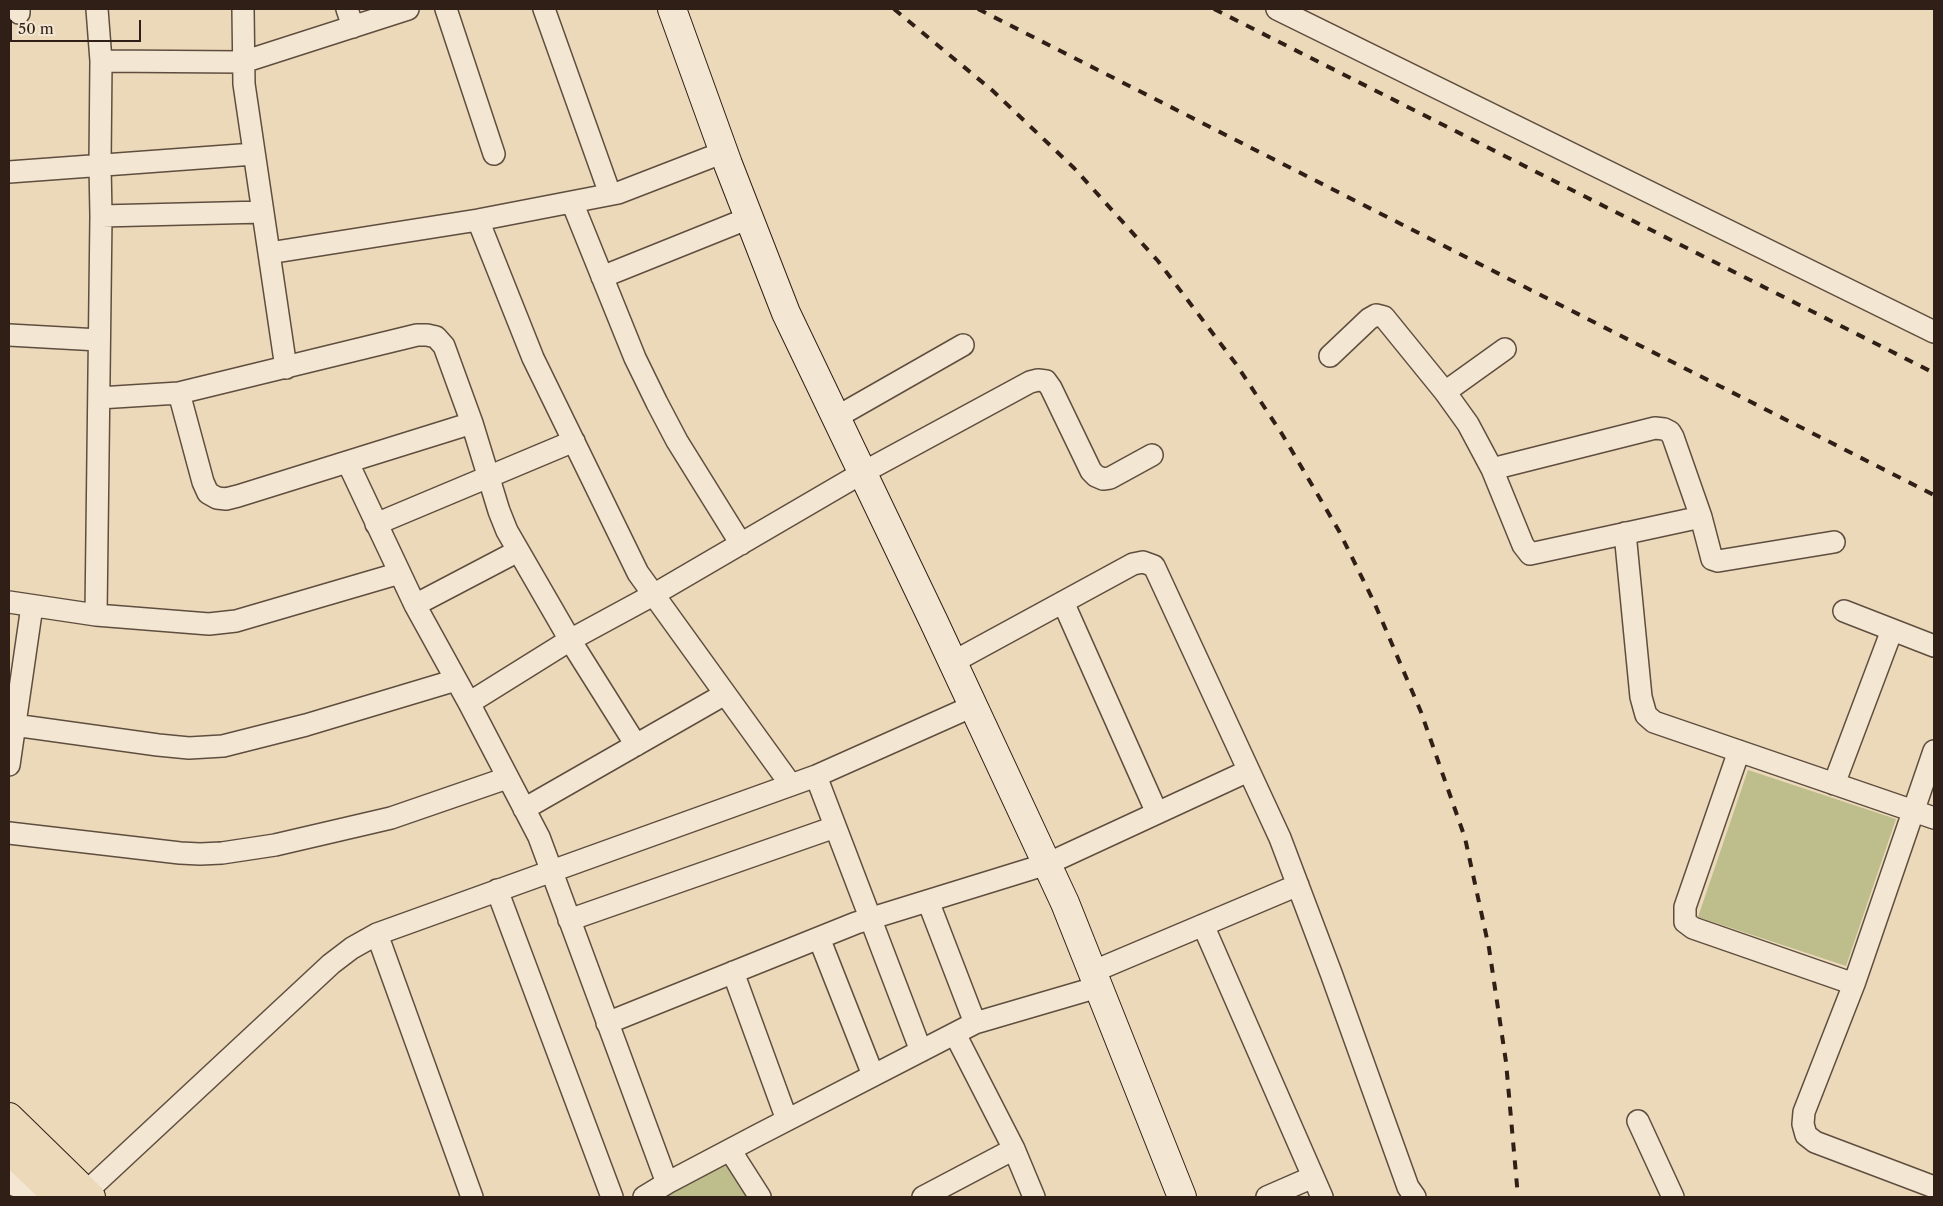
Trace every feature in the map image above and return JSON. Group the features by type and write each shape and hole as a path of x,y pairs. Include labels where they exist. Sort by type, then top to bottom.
{"main road":[{"path":"9,1117 88,1195"},
{"path":"9,1150 51,1191"}],"street":[{"path":"96,615 101,216 101,60 97,9"},
{"path":"243,9 244,84 286,368"},
{"path":"101,60 244,62 350,18 408,9"},
{"path":"446,9 494,154"},
{"path":"544,9 610,194"},
{"path":"672,9 724,152 786,313 953,662 1065,904 1182,1197"},
{"path":"1277,9 1934,332"},
{"path":"269,253 478,220 618,193 724,152"},
{"path":"9,172 254,154"},
{"path":"572,202 635,358 656,403 677,441 741,544"},
{"path":"101,216 263,212"},
{"path":"602,276 749,218"},
{"path":"478,220 533,358 638,573 791,785"},
{"path":"1330,356 1369,319 1376,315 1384,317 1445,392 1468,424 1492,469 1523,545 1530,554 1702,517"},
{"path":"9,335 100,340"},
{"path":"99,398 179,393 417,335 436,337 444,346 472,423 499,511 518,552 570,640 636,745"},
{"path":"835,418 963,345"},
{"path":"1445,392 1505,349"},
{"path":"469,703 570,640 653,595 862,473 1030,382 1046,381 1051,388 1091,471 1096,476 1110,478 1152,455"},
{"path":"179,393 203,482 208,493 217,498 226,499 348,463 472,423"},
{"path":"1492,469 1655,428 1664,429 1670,432 1673,437 1702,517 1709,553 1712,559 1718,561 1834,542"},
{"path":"376,524 574,442"},
{"path":"348,463 415,605 539,837 667,1183"},
{"path":"1625,533 1641,697 1646,715 1654,722 1934,818"},
{"path":"415,605 518,552"},
{"path":"953,662 1133,564 1143,562 1154,566 1280,838 1408,1187 1415,1197"},
{"path":"9,602 96,615 209,624 236,621 400,573"},
{"path":"1063,602 1157,813"},
{"path":"9,765 32,606"},
{"path":"1844,611 1934,646"},
{"path":"1834,784 1892,630"},
{"path":"14,725 158,745 189,748 223,746 306,725 456,680"},
{"path":"524,809 725,694"},
{"path":"88,1195 331,964 352,948 378,934 816,776 973,706"},
{"path":"1739,751 1685,907 1685,922 1693,928 1854,984"},
{"path":"1932,1191 1815,1142 1806,1135 1803,1124 1804,1112 1854,984 1934,751"},
{"path":"607,1023 871,918 1047,864 1248,771"},
{"path":"816,776 921,1051"},
{"path":"9,833 180,853 222,853 275,845 391,818 507,778"},
{"path":"569,920 835,827"},
{"path":"644,1197 667,1183 873,1075 975,1024 1095,979 1203,924 1298,884"},
{"path":"497,890 612,1197"},
{"path":"928,901 975,1024"},
{"path":"1203,924 1322,1197"},
{"path":"378,934 472,1197"},
{"path":"819,938 873,1075"},
{"path":"733,972 788,1120"},
{"path":"955,1034 1014,1149 1034,1197"},
{"path":"1638,1121 1673,1197"},
{"path":"923,1197 1014,1149"},
{"path":"730,1150 760,1197"},
{"path":"1267,1197 1313,1177"},
{"path":"9,1179 16,1186 51,1191"}],"green space":[{"path":"1748,770 1896,819 1846,966 1698,917"},
{"path":"727,1164 747,1197 657,1197"}],"railway":[{"path":"894,9 993,91 1074,168 1158,261 1236,364 1282,434 1339,531 1374,602 1421,712 1465,838 1489,948 1506,1062 1518,1197"},
{"path":"978,9 1934,495"},
{"path":"1214,9 1934,373"}]}
